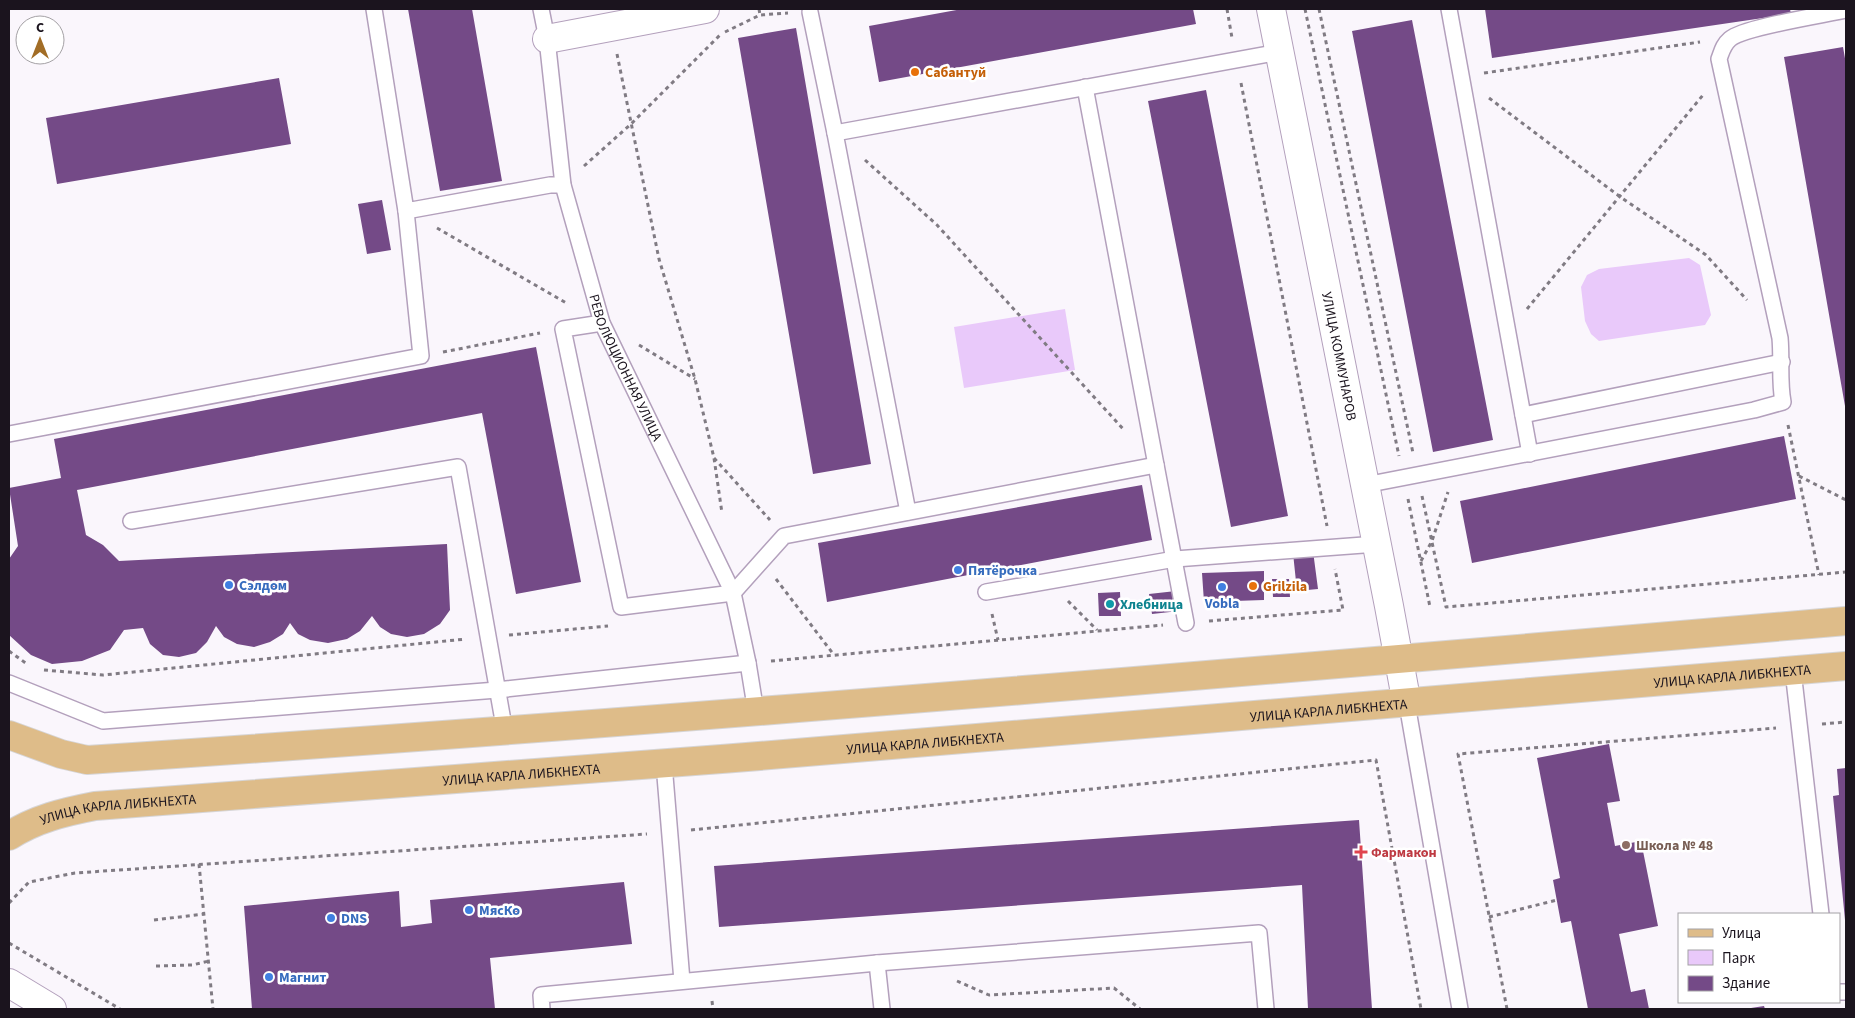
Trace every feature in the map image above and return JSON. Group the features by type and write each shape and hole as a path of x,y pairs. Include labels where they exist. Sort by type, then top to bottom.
{"main road":[{"path":"9,735 52,752 87,760 505,732 1400,660 1846,620"},
{"name":"УЛИЦА КАРЛА ЛИБКНЕХТА","path":"9,836 26,825 63,812 95,806 664,764 1406,704 1846,666"}],"street":[{"name":"УЛИЦА КОММУНАРОВ","path":"1271,9 1400,660 1406,704"},
{"path":"547,39 690,10"},
{"path":"9,983 52,1009"}],"lane":[{"path":"9,434 421,356 406,211 374,9"},
{"name":"РЕВОЛЮЦИОННАЯ УЛИЦА","path":"541,9 547,39 563,185 602,323 733,593 756,712"},
{"path":"1448,9 1530,454"},
{"path":"1365,485 1754,410 1783,402 1780,389 1782,362 1780,338 1719,59 1723,47 1731,38 1748,31 1846,10"},
{"path":"810,12 908,512"},
{"path":"835,133 1280,52"},
{"path":"1085,87 1186,623"},
{"path":"406,211 550,185 563,185"},
{"path":"602,323 563,329 621,606 733,593 784,536 1156,465"},
{"path":"1523,415 1782,362"},
{"path":"131,521 458,467 505,732"},
{"path":"986,592 1175,559 1377,544"},
{"path":"9,683 103,721 497,690 748,663"},
{"path":"1792,670 1821,913"},
{"path":"1406,704 1460,1009"},
{"path":"664,764 682,981"},
{"path":"542,1009 541,995 877,963 1259,933 1266,1009"},
{"path":"877,963 882,1009"}],"path":[{"path":"759,9 760,15"},
{"path":"748,663 1343,610 1227,9"},
{"path":"1305,9 1411,476 1432,541 1446,606 1846,572"},
{"path":"1318,9 1411,476 1420,561 1430,606"},
{"path":"563,185 631,124 722,33 760,15 810,12"},
{"path":"612,27 659,259 695,379 714,458 722,516"},
{"path":"1461,76 1731,38"},
{"path":"1508,332 1722,72"},
{"path":"1461,76 1619,196 1706,255 1750,303"},
{"path":"835,133 937,225 1156,465"},
{"path":"406,211 602,323 695,379"},
{"path":"421,356 537,334"},
{"path":"1783,402 1819,574"},
{"path":"714,458 784,536"},
{"path":"1420,561 1432,541 1456,468"},
{"path":"1799,476 1846,500"},
{"path":"761,560 834,655"},
{"path":"1048,581 1098,631"},
{"path":"40,669 103,674 616,625"},
{"path":"9,651 31,667"},
{"path":"1507,1009 1458,754 1846,722"},
{"path":"1376,760 1421,1009"},
{"path":"199,864 213,1009"},
{"path":"1489,917 1557,900"},
{"path":"154,920 204,914"},
{"path":"9,944 120,1009"},
{"path":"156,966 192,965 209,961"},
{"path":"954,980 989,995 1114,988 1140,1009"}],"green space":[{"path":"1689,258 1700,265 1711,315 1705,325 1599,341 1591,334 1585,321 1581,287 1587,275 1599,269"},
{"path":"1065,309 1075,370 964,388 954,327"}],"building":[{"path":"408,9 472,9 502,181 440,191"},
{"path":"962,9 1193,9 1196,24 879,82 869,26"},
{"path":"1485,9 1790,9 1791,14 1492,58"},
{"path":"1412,20 1493,440 1433,452 1352,31"},
{"path":"796,28 871,464 813,474 738,38"},
{"path":"1843,47 1846,64 1845,406 1784,57"},
{"path":"279,78 291,144 57,184 46,118"},
{"path":"1206,90 1288,516 1231,527 1148,101"},
{"path":"382,200 391,250 367,254 358,204"},
{"path":"536,347 581,582 516,594 482,413 77,490 86,535 103,545 119,561 447,544 450,610 440,624 424,634 407,637 391,634 380,627 372,616 360,631 347,639 328,643 310,640 298,634 290,623 283,634 270,642 254,647 237,644 224,637 216,626 207,642 196,653 179,657 163,655 150,644 143,628 124,630 110,650 82,661 52,664 31,655 9,635 9,559 18,546 9,488 61,478 54,439"},
{"path":"1784,436 1796,499 1472,563 1460,501"},
{"path":"1142,485 1152,540 827,602 818,543"},
{"path":"1313,551 1318,589 1297,591 1293,553"},
{"name":"Vobla","path":"1264,571 1264,600 1204,602 1202,573"},
{"path":"1272,579 1289,579 1290,597 1273,597"},
{"path":"1176,591 1179,611 1152,614 1149,594"},
{"name":"Хлебница","path":"1120,592 1121,616 1099,616 1098,593"},
{"path":"1609,744 1620,801 1607,803 1615,846 1641,841 1658,926 1619,934 1631,992 1645,989 1649,1009 1588,1009 1571,921 1561,923 1553,880 1560,878 1537,758"},
{"path":"1846,768 1845,920 1833,796 1839,795 1837,769"},
{"path":"1359,820 1372,1009 1308,1009 1302,885 719,927 714,866"},
{"path":"624,882 632,944 490,958 495,1009 252,1009 244,906 399,891 401,927 432,923 430,900"},
{"path":"1764,1006 1765,1009 1751,1009 1751,1008"}],"place":[{"name":"Сабантуй","path":"915,72"},
{"name":"Пятёрочка","path":"958,570"},
{"name":"Сэлдом","path":"229,585"},
{"name":"Grilzila","path":"1253,586"},
{"name":"Vobla","path":"1222,587"},
{"name":"Хлебница","path":"1110,604"},
{"name":"Школа № 48","path":"1626,845"},
{"name":"Фармакон","path":"1361,852"},
{"name":"МясКо","path":"469,910"},
{"name":"DNS","path":"331,918"},
{"name":"Магнит","path":"269,977"}]}
